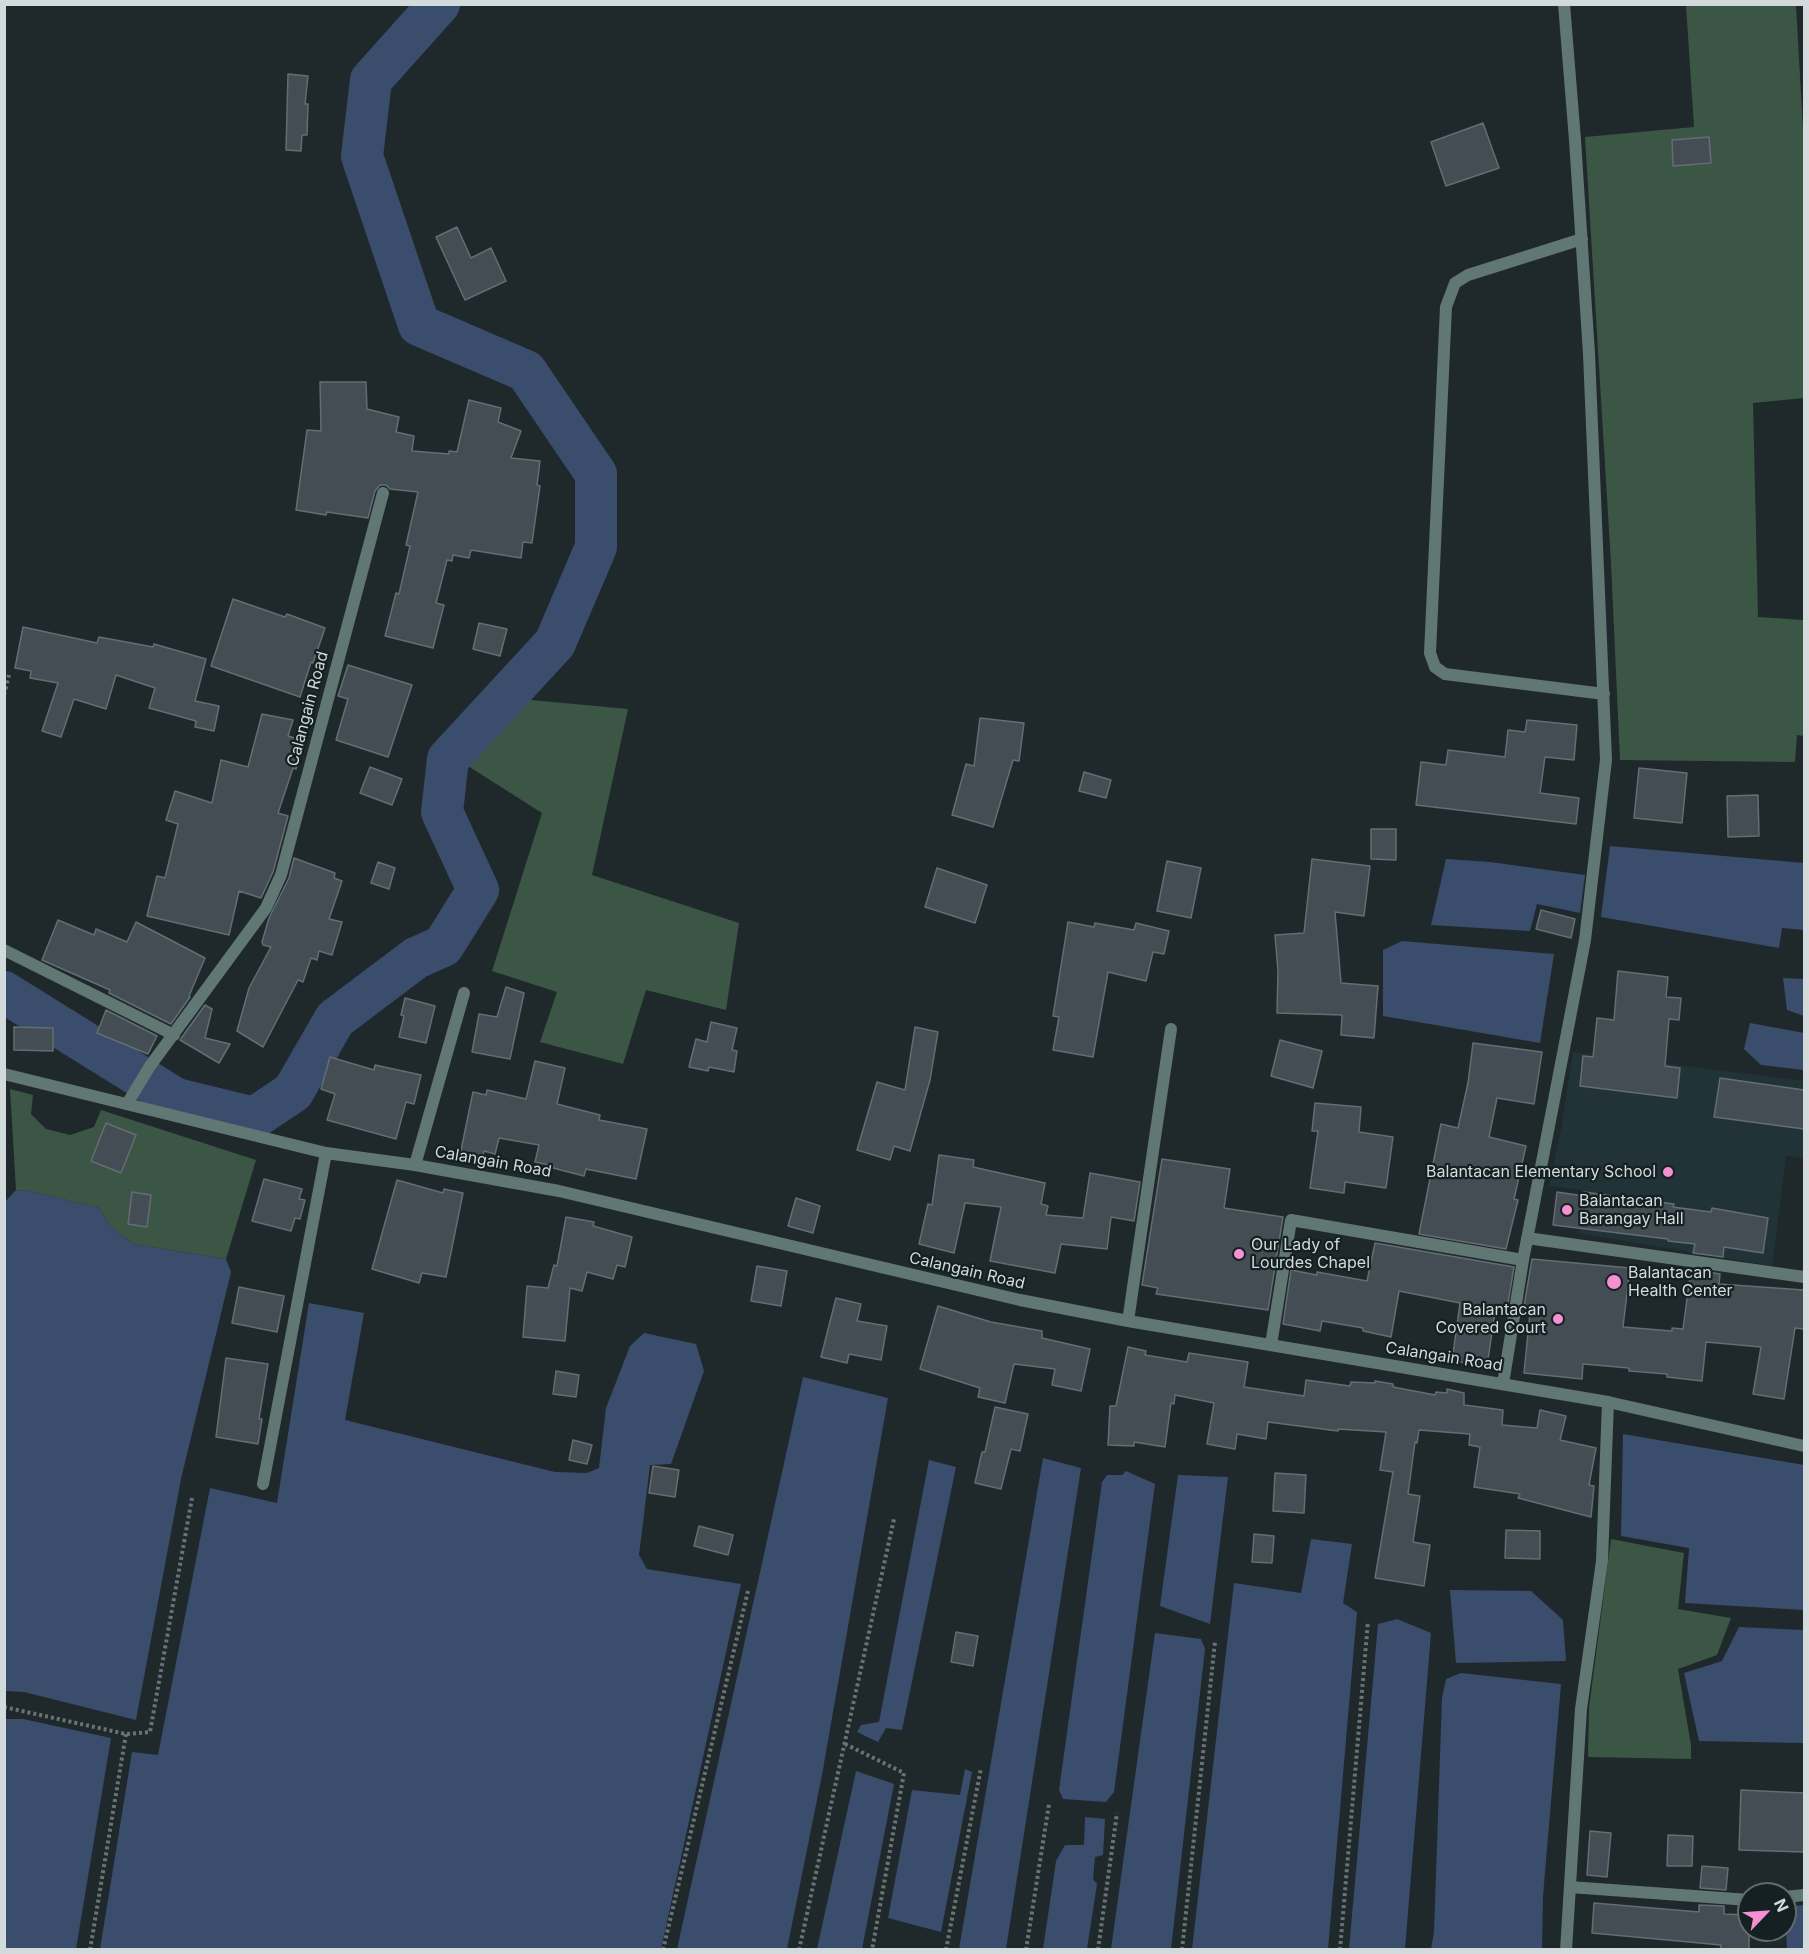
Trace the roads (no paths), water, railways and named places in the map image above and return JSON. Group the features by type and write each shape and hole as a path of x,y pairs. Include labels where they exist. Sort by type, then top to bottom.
{"street":[{"path":"1503,1384 1527,1238 1585,940 1606,760 1589,354 1564,4"},
{"path":"1582,239 1468,275 1455,283 1446,307 1430,653 1435,667 1445,674 1604,694"},
{"name":"Calangain Road","path":"127,1104 150,1066 266,908 281,875 383,493"},
{"path":"4,950 174,1035"},
{"path":"415,1165 464,993"},
{"path":"1128,1321 1171,1029"},
{"name":"Calangain Road","path":"4,1074 326,1153 415,1165 559,1191 1020,1300 1128,1321 1608,1402 1804,1446"},
{"path":"263,1484 326,1153"},
{"path":"1271,1345 1292,1220 1523,1260"},
{"path":"1527,1238 1804,1277"},
{"path":"1566,1950 1581,1709 1602,1561 1608,1402"},
{"path":"1570,1887 1737,1899"}],"water":[{"path":"1610,846 1804,863 1804,930 1782,928 1779,948 1601,917"},
{"path":"1446,859 1490,862 1585,875 1580,913 1537,904 1530,931 1431,925"},
{"path":"1402,941 1554,954 1540,1043 1383,1016 1383,950"},
{"path":"1783,978 1804,979 1804,1016 1787,1010"},
{"path":"1750,1023 1804,1033 1804,1070 1761,1065 1744,1049"},
{"path":"16,1190 30,1191 99,1208 110,1226 133,1244 226,1259 231,1272 181,1479 136,1720 24,1692 5,1691 4,1203"},
{"path":"309,1303 364,1313 345,1420 555,1472 587,1473 599,1468 606,1408 630,1346 644,1333 696,1344 704,1371 671,1464 650,1465 639,1555 647,1569 741,1584 661,1949 100,1949 132,1752 158,1755 210,1488 277,1503"},
{"path":"803,1377 888,1398 822,1775 787,1949 677,1949"},
{"path":"1623,1434 1804,1465 1804,1610 1685,1603 1689,1548 1621,1536"},
{"path":"1043,1458 1081,1468 1006,1949 959,1949"},
{"path":"929,1460 956,1467 902,1730 886,1728 878,1742 857,1732 861,1725 879,1722"},
{"path":"1126,1471 1155,1484 1114,1792 1106,1802 1063,1799 1059,1790 1102,1482 1107,1475 1122,1475"},
{"path":"1178,1475 1228,1477 1210,1624 1160,1606"},
{"path":"1311,1539 1352,1544 1343,1603 1357,1612 1328,1949 1192,1949 1234,1583 1301,1593"},
{"path":"1450,1590 1531,1591 1563,1620 1566,1661 1456,1663"},
{"path":"1397,1619 1431,1633 1405,1949 1349,1949 1378,1624"},
{"path":"1739,1627 1803,1630 1804,1743 1699,1741 1684,1673 1722,1661"},
{"path":"1155,1633 1201,1639 1205,1649 1171,1949 1111,1949"},
{"path":"1461,1673 1561,1684 1543,1896 1542,1949 1431,1949 1434,1932 1442,1698 1446,1679"},
{"path":"5,1719 23,1719 111,1738 76,1949 5,1949"},
{"path":"965,1769 972,1772 941,1932 888,1918 912,1790 960,1795"},
{"path":"856,1771 894,1784 862,1949 817,1949"},
{"path":"1085,1817 1105,1819 1103,1855 1095,1857 1093,1879 1097,1884 1087,1949 1043,1949 1056,1861 1065,1845 1084,1845"},
{"path":"1804,1905 1804,1949 1787,1949 1787,1942 1797,1942 1797,1906"}],"waterway":[{"path":"4,992 176,1099 254,1118 293,1092 335,1019 416,958 443,946 478,890 442,812 448,759 555,643 596,547 596,474 526,371 419,325 362,156 371,80 439,4"}],"place":[{"name":"Balantacan Elementary School","path":"1668,1172"},
{"name":"Balantacan Barangay Hall","path":"1567,1210"},
{"name":"Our Lady of Lourdes Chapel","path":"1239,1254"},
{"name":"Balantacan Health Center","path":"1614,1282"},
{"name":"Balantacan Covered Court","path":"1558,1319"}]}
